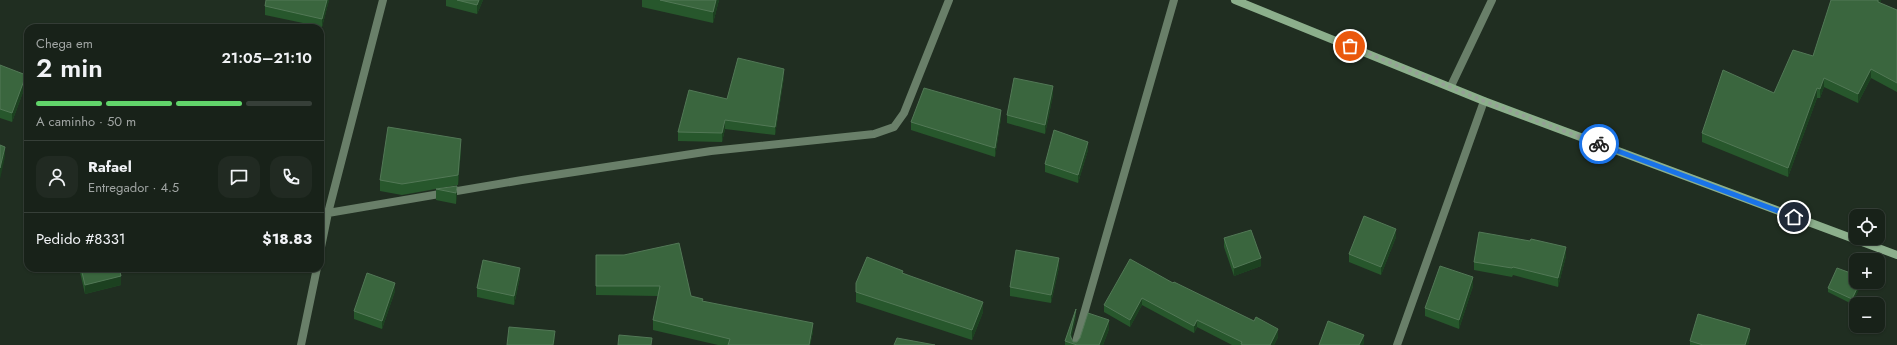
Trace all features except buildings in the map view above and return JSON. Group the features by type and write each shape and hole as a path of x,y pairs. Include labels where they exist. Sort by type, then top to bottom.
{"street":[{"path":"324,232 383,0"},
{"path":"328,213 522,180 710,151 874,134 894,127 904,113 949,0"},
{"path":"1075,345 1174,0"},
{"path":"1235,0 1451,86 1484,101 1897,256"},
{"path":"1451,86 1492,0"},
{"path":"1396,345 1484,101"},
{"path":"301,345 316,272"}],"way so far":[{"path":"1350,46 1451,86 1484,101 1599,144"}],"route":[{"path":"1599,144 1794,217"}]}
